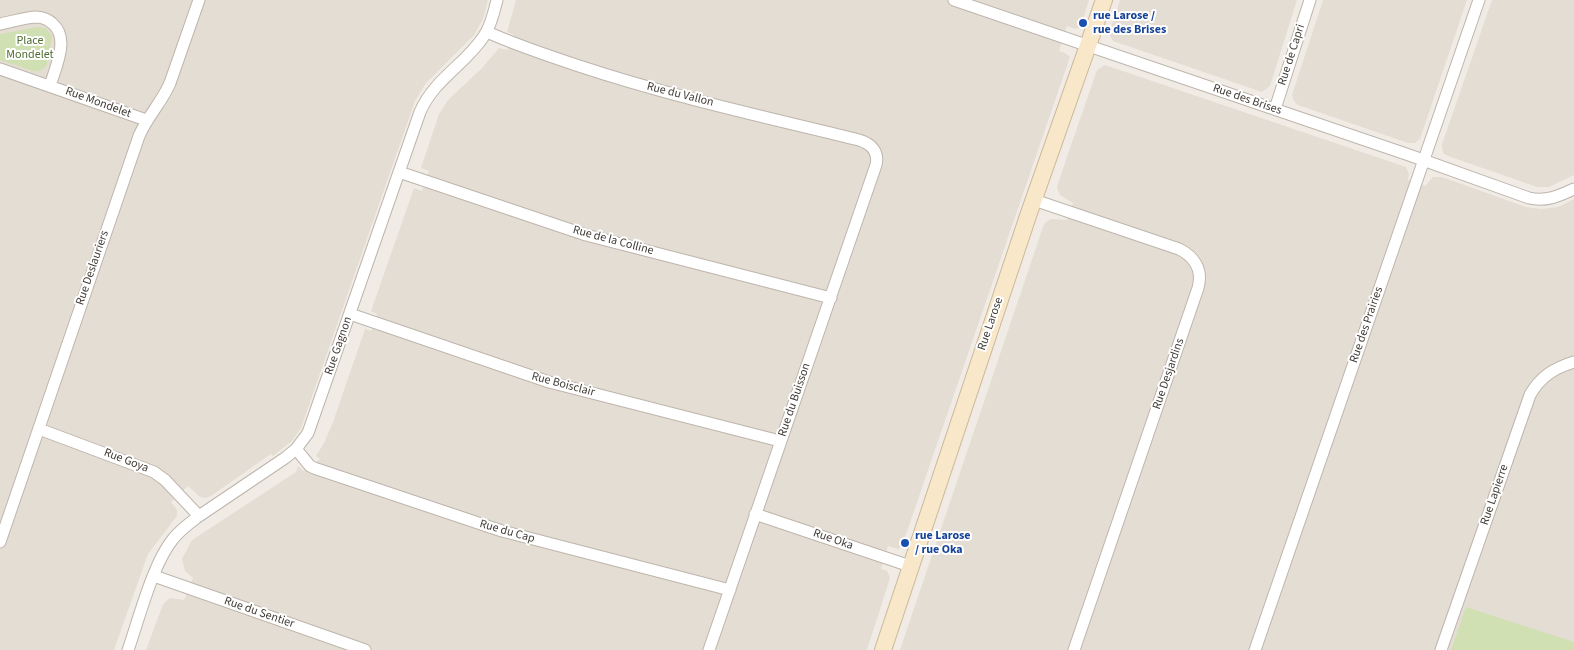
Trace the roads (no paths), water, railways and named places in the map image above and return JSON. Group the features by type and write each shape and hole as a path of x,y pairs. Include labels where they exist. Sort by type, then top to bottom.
{"street":[{"name":"Rue Deslauriers","path":"0,542 128,168 146,120 170,83 199,0"},
{"name":"Rue Gagnon","path":"128,650 154,576 162,557 173,539 185,526 296,449 305,438 313,423 426,98 439,82 479,43 487,32 497,0"},
{"name":"Rue des Brises","path":"954,0 1424,160 1521,195 1539,200 1555,198 1574,189"},
{"name":"Rue Larose","path":"883,650 1034,200 1104,0"},
{"name":"Rue de Capri","path":"1275,109 1310,0"},
{"name":"Rue des Prairies","path":"1255,650 1479,0"},
{"name":"Rue Mondelet","path":"0,24 40,17 51,22 57,29 61,37 61,46 50,86"},
{"name":"Rue du Vallon","path":"487,32 514,44 634,84 860,140 870,144 875,150"},
{"name":"Rue Mondelet","path":"0,69 146,120"},
{"name":"Rue du Buisson","path":"709,650 876,165 875,150"},
{"name":"Rue de la Colline","path":"399,172 586,235 803,289 831,298"},
{"name":"Rue Desjardins","path":"1034,200 1179,249 1194,260 1200,274 1198,290 1074,650"},
{"name":"Rue Boisclair","path":"350,314 543,381 780,441"},
{"name":"Rue Lapierre","path":"1441,650 1530,395 1546,375 1557,368 1574,362"},
{"name":"Rue Goya","path":"39,429 154,472 165,480 199,516"},
{"name":"Rue du Cap","path":"296,449 310,466 314,468 502,532 730,590"},
{"name":"Rue Oka","path":"756,514 910,566"},
{"name":"Rue du Sentier","path":"154,576 365,650"}],"place":[{"name":"rue Larose / rue des Brises","path":"1083,23"},
{"name":"rue Larose / rue Oka","path":"905,543"}],"park label":[{"name":"Place Mondelet","path":"30,48"}]}
